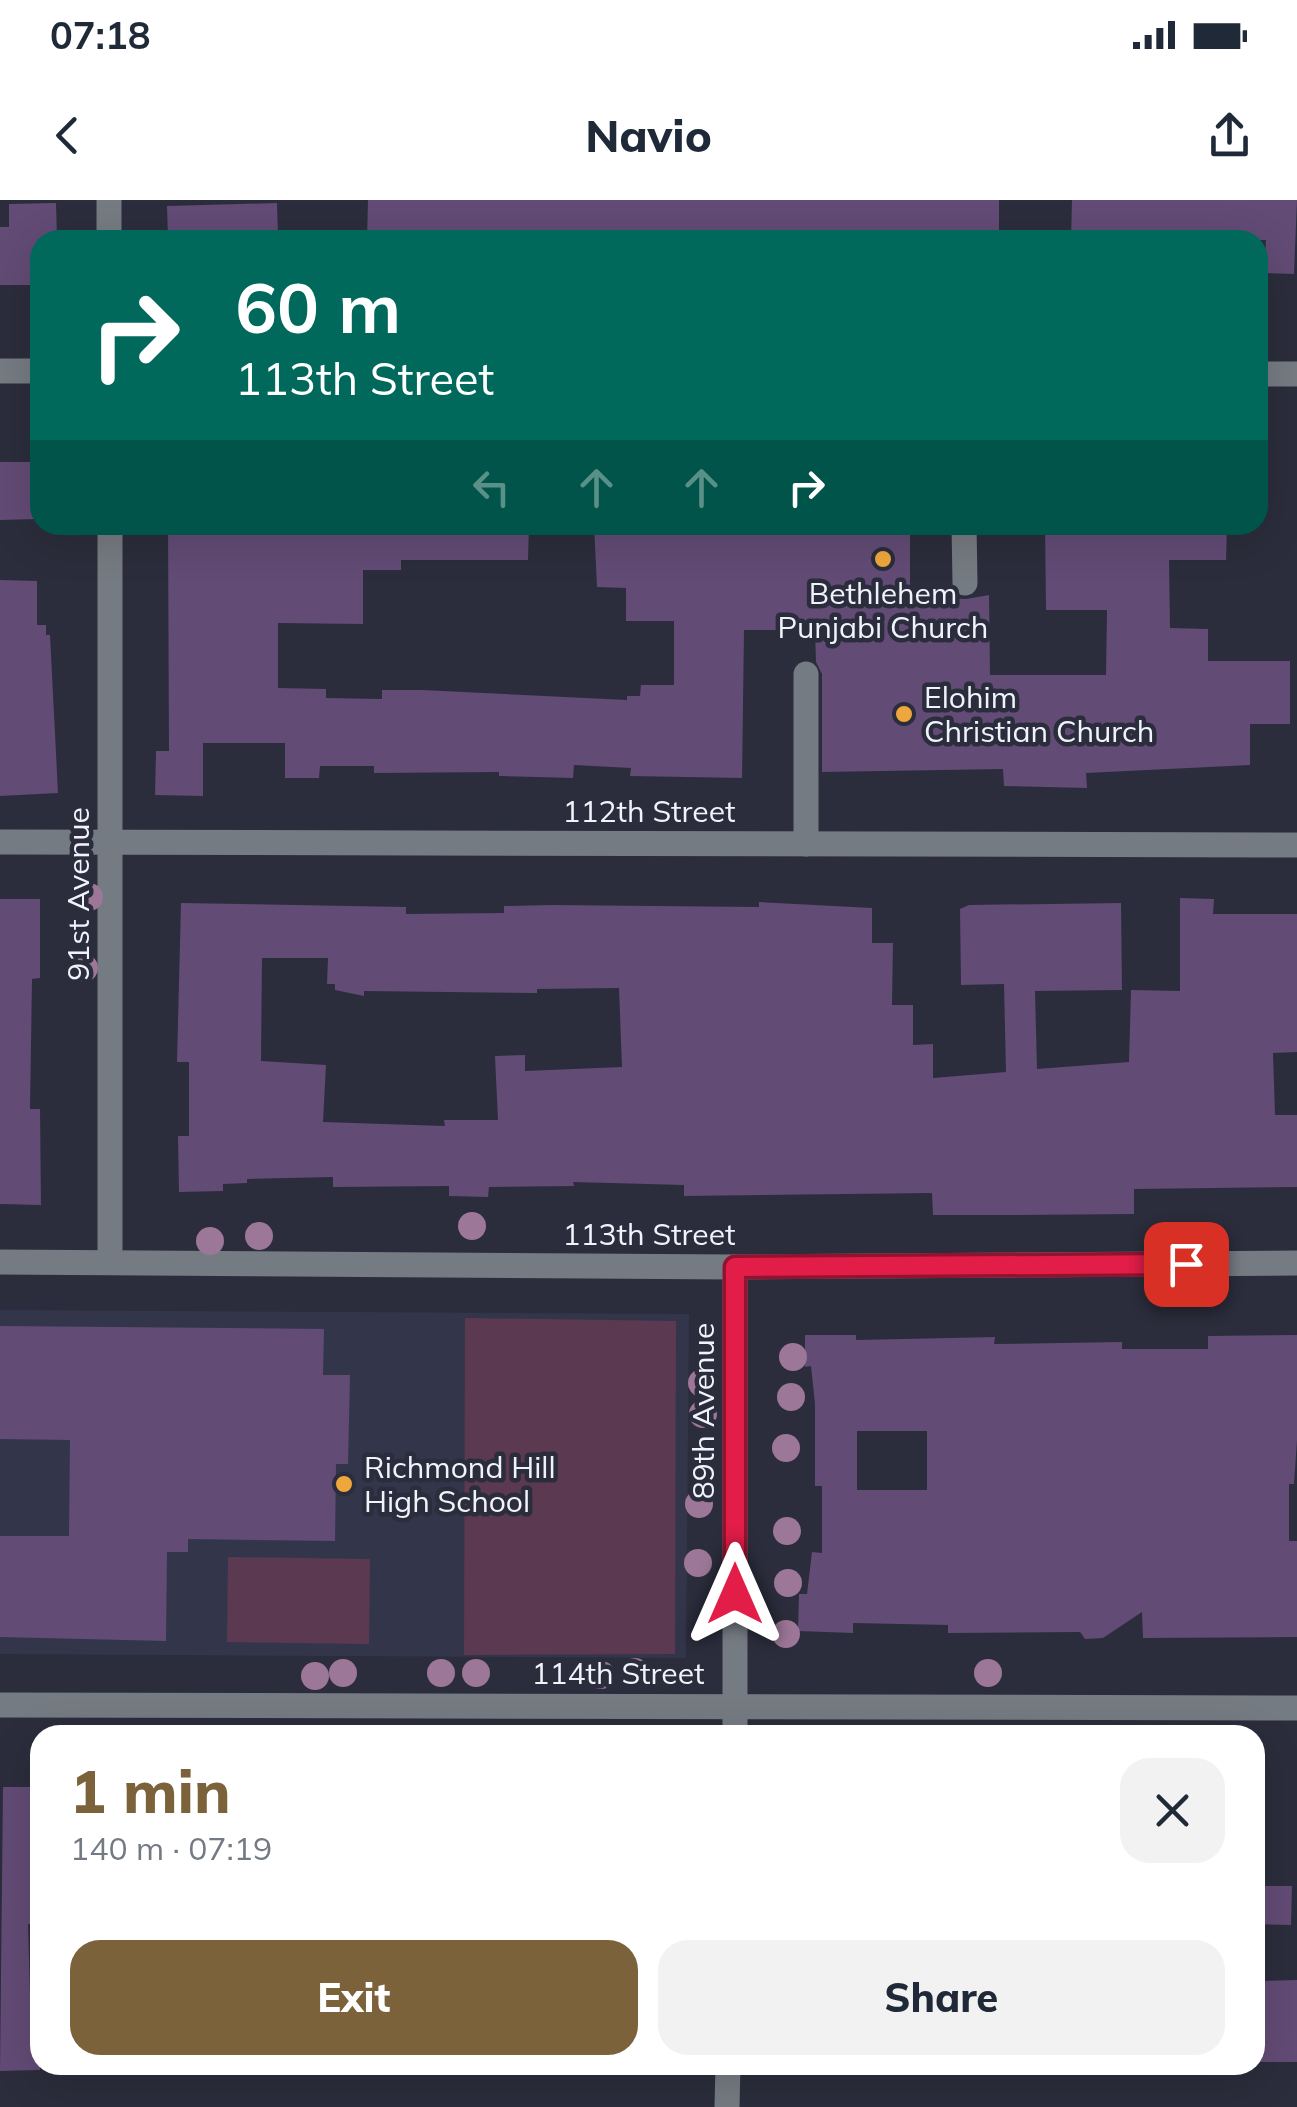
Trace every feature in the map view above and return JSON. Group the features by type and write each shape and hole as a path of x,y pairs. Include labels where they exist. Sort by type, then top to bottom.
{"street":[{"path":"110,200 110,230"},
{"path":"0,371 30,371"},
{"path":"1268,374 1297,374"},
{"name":"91st Avenue","path":"110,535 110,1262"},
{"path":"964,535 965,583"},
{"path":"806,674 806,844"},
{"name":"112th Street","path":"0,842 1297,845"},
{"name":"113th Street","path":"0,1262 735,1267 1297,1264"},
{"name":"89th Avenue","path":"734,1725 735,1267"},
{"name":"114th Street","path":"0,1705 1297,1708"},
{"path":"727,2107 728,2075"}],"shaded area":[{"name":"Richmond Hill High School","path":"0,1310 689,1314 686,1658 0,1654"},
{"path":"465,1318 676,1321 675,1654 464,1655"},
{"path":"228,1557 370,1559 369,1644 227,1642"}],"building":[{"path":"368,200 999,200 999,230 367,230"},
{"path":"1072,200 1297,200 1294,274 1268,273 1268,230 1071,230"},
{"path":"56,203 57,230 30,230 30,285 0,285 0,227 9,227 9,204"},
{"path":"277,203 278,230 168,230 167,206"},
{"path":"0,462 30,462 30,519 0,520"},
{"path":"168,535 529,535 528,560 401,560 401,570 363,570 363,624 278,623 278,688 326,689 326,698 382,699 382,690 422,690 627,700 627,696 640,696 641,685 674,685 674,621 626,621 626,588 597,587 594,535 910,535 910,596 966,599 989,595 990,675 1106,675 1107,610 1046,610 1045,535 1227,535 1226,560 1169,560 1170,628 1208,629 1208,661 1290,661 1290,724 1250,724 1250,765 1086,773 1087,788 1004,786 1003,769 822,772 822,674 816,662 815,630 744,630 742,778 630,776 631,768 574,765 573,778 499,776 499,772 374,773 374,766 320,766 319,778 285,778 285,743 203,743 203,796 155,795 156,751 169,751"},
{"path":"0,580 37,581 37,625 46,625 46,635 50,635 58,793 0,796"},
{"path":"1180,898 1214,899 1213,914 1297,914 1297,1052 1273,1053 1275,1115 1297,1115 1297,1187 1134,1189 1134,1214 1017,1215 933,1215 932,1193 684,1196 684,1185 573,1182 574,1186 489,1187 488,1197 449,1196 449,1186 333,1187 333,1177 247,1179 247,1183 223,1184 223,1191 179,1192 178,1136 189,1136 189,1062 177,1062 181,903 406,907 406,914 504,913 504,906 552,905 759,907 759,902 872,908 872,943 893,943 892,1005 913,1005 913,1045 933,1044 933,1078 1006,1072 1004,984 961,985 960,909 969,905 1121,903 1122,990 1035,991 1037,1069 1129,1062 1131,990 1180,991","holes":["262,958 328,958 327,984 335,984 335,990 364,996 364,991 537,993 537,989 619,988 622,1067 525,1071 525,1055 495,1056 498,1120 444,1120 445,1126 323,1122 326,1065 261,1061"]},
{"path":"0,899 40,899 40,978 32,979 30,1109 40,1109 41,1205 0,1204"},
{"path":"0,1326 324,1329 323,1375 350,1375 348,1464 336,1464 335,1541 188,1539 188,1552 167,1552 166,1641 0,1637 0,1536 69,1536 70,1440 0,1439"},
{"path":"805,1335 856,1335 856,1340 995,1337 994,1344 1122,1342 1122,1349 1208,1349 1208,1336 1297,1335 1297,1440 1294,1484 1289,1484 1289,1541 1297,1541 1297,1637 1143,1638 1142,1612 1103,1638 1085,1639 1080,1632 948,1633 948,1625 853,1623 853,1633 798,1631 799,1594 807,1594 812,1552 822,1553 822,1486 815,1486 815,1404 811,1366 805,1367","holes":["857,1431 927,1431 927,1490 857,1490"]},
{"path":"3,1787 30,1787 30,2070 0,2071"},
{"path":"1265,1886 1292,1886 1291,1925 1265,1924"},
{"path":"1297,1980 1297,2062 1265,2062 1265,1981"}],"place":[{"name":"Bethlehem Punjabi Church","path":"883,559"},
{"name":"Elohim Christian Church","path":"904,714"},
{"name":"Richmond Hill High School","path":"344,1484"}],"route":[{"path":"735,1594 735,1267 1186,1264"}]}
